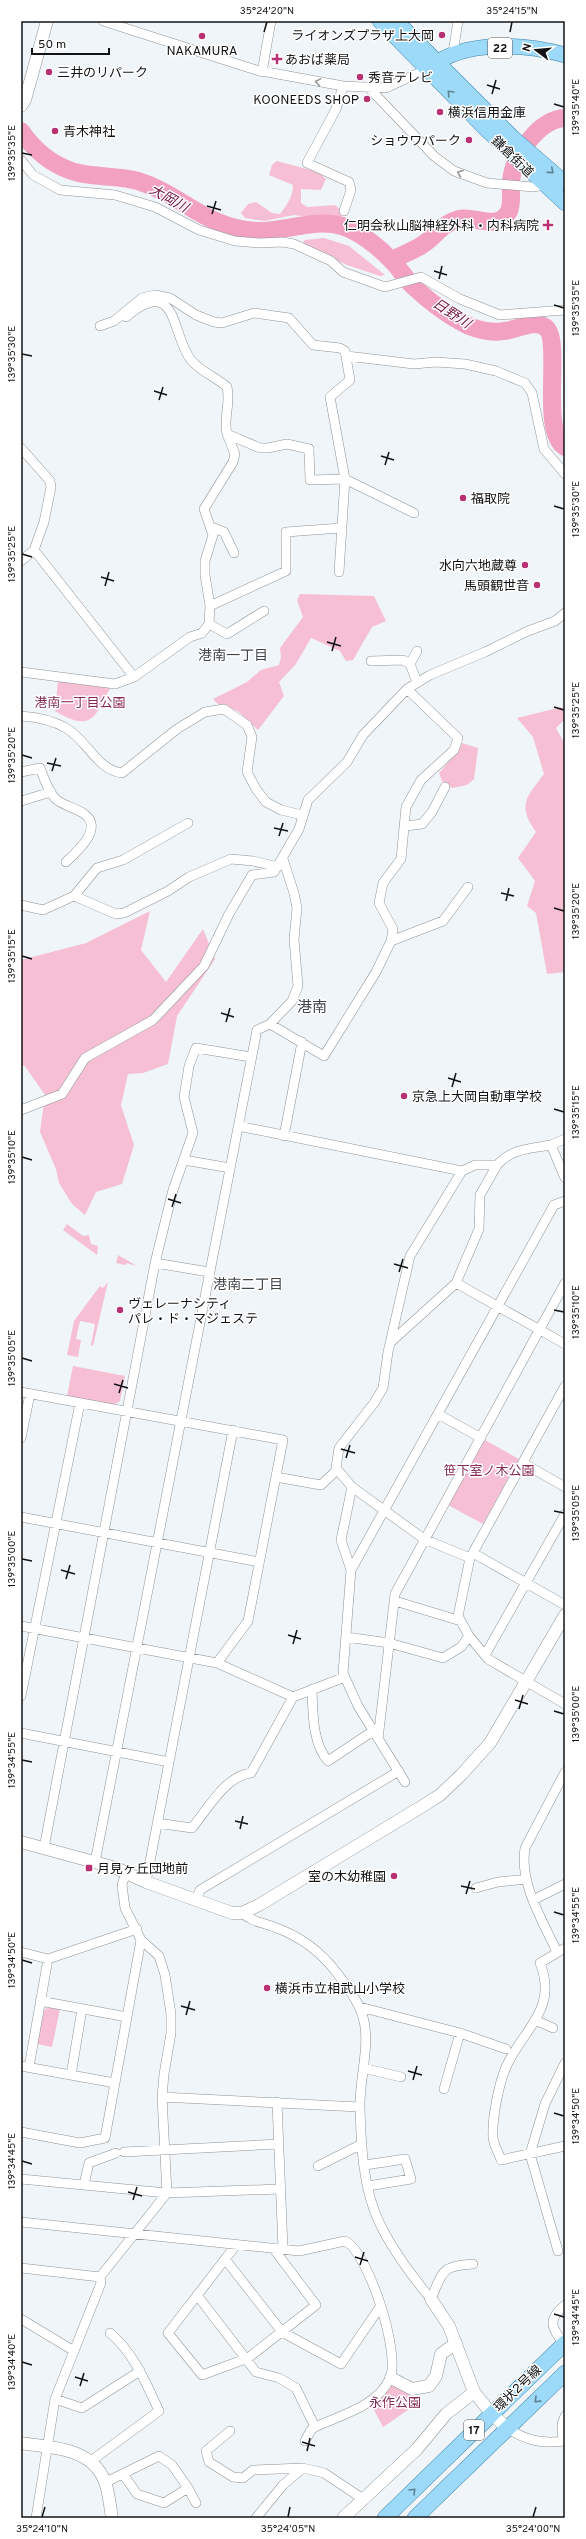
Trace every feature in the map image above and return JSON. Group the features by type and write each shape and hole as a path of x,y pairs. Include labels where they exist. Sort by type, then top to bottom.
{"main road":[{"name":"鎌倉街道","path":"380,21 432,66 534,166 565,183"},
{"name":"鎌倉街道","path":"396,21 432,66"},
{"name":"22","path":"432,66 452,53 509,47 540,48 565,55"},
{"name":"鎌倉街道","path":"534,166 544,185 565,203"},
{"name":"環状2号線","path":"385,2518 491,2413 564,2344"},
{"name":"環状2号線","path":"415,2518 565,2373"}],"street":[{"path":"22,105 26,100 47,21"},
{"path":"103,21 262,72 343,86 370,89 386,88 432,66"},
{"path":"262,72 271,21"},
{"path":"452,53 458,21"},
{"path":"343,86 336,109 307,163 349,182 351,190 344,210"},
{"path":"370,89 434,156 449,167 477,180 498,184 522,186 544,185"},
{"path":"21,160 33,175 60,190 115,195 155,207 213,236 235,241 260,244 282,242 294,244 331,261 343,272 384,287 421,277 460,299 500,315 565,310"},
{"path":"21,672 115,684 134,677 190,637 202,633 209,624 210,606 204,576 205,561 213,541 211,527 204,509 233,462 235,454 227,434 224,421 229,395 227,387 191,360 168,307 148,303 134,310 116,326 107,329 100,326 114,321 142,298 155,295 170,298 196,315 222,324 254,313 289,318 313,345 343,349 347,356 350,380 330,397 345,479 339,572"},
{"path":"347,356 414,364 436,362 465,364 496,371 525,383 532,393 544,449 565,474"},
{"path":"227,434 260,448 287,444 309,449 310,480 345,479 414,513"},
{"path":"21,448 50,481 51,487 44,522 34,550 21,561"},
{"path":"211,527 224,532 234,553"},
{"path":"210,606 286,572 286,532 341,528"},
{"path":"34,550 134,677"},
{"path":"209,624 227,634 264,611"},
{"path":"21,1110 62,1094 84,1058 152,1020 204,966 229,914 252,876 274,872 284,859 299,830 302,815 308,800 347,762 363,735 407,689 417,682 528,631 555,621 565,613"},
{"path":"410,664 417,651"},
{"path":"371,661 403,660 410,664 417,682"},
{"path":"270,1024 324,1056 376,972 391,941 393,929 379,903 383,883 401,859 406,826 406,807 421,780 454,750 458,738 407,689"},
{"path":"21,716 37,717 66,728 110,771 122,774 177,729 205,712 224,709 247,724 252,737 246,768 256,789 266,802 281,810 302,815"},
{"path":"21,772 40,768 51,792 57,800 84,813 90,820 91,829 84,844 66,862"},
{"path":"406,826 422,824 432,812 445,787"},
{"path":"21,801 51,792"},
{"path":"21,905 43,910 74,896 97,868 123,860 188,822"},
{"path":"74,896 116,914 124,913 168,891 189,877 231,859 253,860 278,867"},
{"path":"95,1862 257,1030 270,1024 292,1001 298,986 294,939 297,908 284,859"},
{"path":"391,941 443,921 468,887"},
{"path":"284,1136 302,1042"},
{"path":"44,1848 105,1533 126,1412 155,1263 173,1190 193,1133 184,1097 189,1066 196,1048 251,1056"},
{"path":"238,1126 462,1171"},
{"path":"392,1341 456,1283 479,1229 480,1195 497,1165 506,1155 515,1151 551,1145 565,1139"},
{"path":"551,1145 565,1178"},
{"path":"184,1160 230,1168"},
{"path":"276,1477 321,1485 337,1470 339,1448 374,1403 383,1388 410,1256 462,1171 475,1165 497,1165"},
{"path":"351,1570 554,1205 565,1201"},
{"path":"155,1263 209,1272"},
{"path":"456,1283 565,1344"},
{"path":"376,1735 395,1594 565,1283"},
{"path":"565,1386 472,1556 458,1616 468,1636 485,1655 565,1704"},
{"path":"21,1438 25,1393 283,1440 258,1562 248,1621 217,1663"},
{"path":"21,1696 80,1403"},
{"path":"438,1414 481,1438"},
{"path":"146,1882 233,1430"},
{"path":"523,1463 565,1487"},
{"path":"337,1470 352,1487 424,1539 472,1556 526,1583 565,1605"},
{"path":"352,1487 342,1540 351,1570 343,1673 358,1706 406,1782"},
{"path":"485,1655 565,1514"},
{"path":"21,1517 258,1562"},
{"path":"395,1601 461,1621"},
{"path":"21,1842 95,1862 126,1872 146,1882 232,1913 242,1913 259,1905 440,1795 490,1743 565,1615"},
{"path":"21,1626 217,1663 293,1697"},
{"path":"346,1636 389,1643 443,1658 461,1647 468,1636"},
{"path":"157,1823 192,1828 231,1781 242,1774 251,1773 293,1697 345,1677"},
{"path":"312,1689 313,1724 324,1756 328,1761 376,1735"},
{"path":"21,1733 169,1762"},
{"path":"196,1900 200,1890 399,1771"},
{"path":"565,1772 525,1848 524,1857 526,1879 534,1900 561,1950 540,1963 546,1979 546,1998 535,2020 507,2065 501,2084 493,2138 501,2160 565,2146"},
{"path":"36,2518 55,2398 74,2351 89,2322 101,2283 100,2276 167,2193 166,2148 162,2097 164,2074 171,2033 171,2014 165,1975 159,1956 141,1940 137,1929 124,1908 122,1885 126,1872"},
{"path":"476,1888 498,1882 526,1879"},
{"path":"534,1900 565,1884"},
{"path":"242,1913 250,1921 274,1927 298,1938 321,1954 338,1974 360,2007 365,2031 359,2107 362,2144 368,2186 380,2224 407,2269 431,2299 449,2326 474,2392 491,2413 507,2428 529,2440 546,2443 564,2441 562,2424 565,2416"},
{"path":"21,1952 48,1959 137,1929"},
{"path":"21,2132 80,2143 105,2138 141,1940"},
{"path":"48,1959 25,2067 115,2083"},
{"path":"40,2001 127,2018"},
{"path":"360,2007 460,2033 506,2049"},
{"path":"71,2075 82,2009"},
{"path":"535,2020 553,2028"},
{"path":"444,2089 460,2033"},
{"path":"558,2251 530,2154 545,2104 565,2063"},
{"path":"362,2068 402,2077"},
{"path":"162,2097 359,2107"},
{"path":"277,2102 283,2249"},
{"path":"85,2183 89,2163 120,2153 166,2148 278,2144"},
{"path":"318,2166 362,2144"},
{"path":"365,2165 405,2159 411,2179 368,2186"},
{"path":"21,2179 85,2183 167,2193 280,2189"},
{"path":"21,2222 133,2235 300,2251 345,2241 351,2244 371,2279 392,2340 394,2361 391,2378 371,2402 315,2427 311,2430 305,2442"},
{"path":"236,2245 168,2332 202,2375 248,2358 316,2305 273,2248"},
{"path":"225,2259 282,2332 341,2364 380,2307"},
{"path":"431,2299 444,2271 453,2265 473,2264"},
{"path":"21,2268 100,2276"},
{"path":"197,2295 248,2358 256,2372 280,2378 296,2388 315,2427"},
{"path":"564,2344 555,2332 552,2322 556,2312 565,2305"},
{"path":"21,2319 74,2351"},
{"path":"92,2461 159,2411 140,2371 119,2341 110,2333"},
{"path":"391,2378 412,2389 429,2386 436,2376 441,2354 456,2343"},
{"path":"55,2398 82,2408 140,2371"},
{"path":"343,2518 417,2449 446,2414 474,2392"},
{"path":"230,2431 206,2451 209,2462 233,2477 243,2478 253,2470 303,2468 324,2473 363,2499"},
{"path":"21,2443 77,2452 92,2461 106,2482 112,2518"},
{"path":"106,2482 159,2456 172,2465 188,2488 196,2503"},
{"path":"256,2518 283,2485 303,2468"},
{"path":"123,2474 136,2494 164,2503 188,2488"}],"green space":[{"path":"277,161 318,172 326,179 321,190 301,189 301,203 307,207 335,205 344,213 336,221 294,215 264,221 245,218 241,213 248,204 256,202 272,213 280,214 291,197 293,185 269,175 272,165"},
{"path":"324,238 349,246 385,275 380,276 347,265 302,244 305,240"},
{"path":"300,594 374,596 386,621 372,627 353,660 346,661 340,651 311,638 296,664 279,682 284,696 258,730 238,711 218,704 213,699 247,682 261,670 279,665 281,657 280,648 303,617 297,600"},
{"name":"港南一丁目公園","path":"58,681 110,688 100,708 90,719 76,721 55,711"},
{"path":"562,707 565,711 565,719 556,728 565,744 565,972 547,974 536,913 527,906 535,881 518,858 536,832 530,823 525,808 532,789 544,774 533,737 517,718"},
{"path":"462,743 478,748 474,779 467,785 452,788 442,781 439,773 460,748"},
{"path":"150,911 141,950 166,982 203,929 215,959 177,1016 168,1064 143,1073 128,1074 121,1105 134,1145 122,1184 96,1192 85,1215 72,1204 59,1183 56,1169 40,1132 45,1095 24,1065 21,1067 21,960 86,943"},
{"path":"67,1224 83,1236 89,1235 91,1244 98,1246 97,1255 63,1230"},
{"path":"118,1255 137,1266 127,1263 126,1265 116,1263"},
{"path":"108,1282 93,1346 91,1345 95,1324 80,1321 76,1339 81,1340 78,1357 67,1355 74,1321 100,1286 103,1288"},
{"path":"73,1366 125,1376 120,1401 114,1405 67,1396"},
{"name":"笹下室ノ木公園","path":"483,1439 519,1459 483,1524 448,1505"},
{"path":"49,2007 60,2009 52,2047 37,2044 44,2010"},
{"name":"永作公園","path":"392,2383 413,2393 411,2408 383,2427 372,2406"}],"waterway":[{"path":"392,260 427,242 443,227 453,221 465,218 493,222 499,221 505,217 511,204 511,181 513,171 522,150 529,140 546,125 555,120 565,118"},
{"name":"大岡川","path":"21,131 40,152 51,161 64,168 82,174 138,181 167,194 222,224 238,229 267,231 310,224 332,224 349,228 369,240 382,251 395,264 407,280 425,297 447,313 469,326 495,332 530,324 545,327 550,335 552,348 553,423 557,438 565,447"}],"place":[{"name":"ライオンズプラザ上大岡","path":"442,35"},
{"name":"NAKAMURA","path":"202,36"},
{"name":"あおば薬局","path":"277,59"},
{"name":"三井のリパーク","path":"49,72"},
{"name":"秀音テレビ","path":"360,77"},
{"name":"KOONEEDS SHOP","path":"367,99"},
{"name":"横浜信用金庫","path":"440,112"},
{"name":"青木神社","path":"55,131"},
{"name":"ショウワパーク","path":"469,140"},
{"name":"仁明会秋山脳神経外科・内科病院","path":"548,225"},
{"name":"福取院","path":"463,498"},
{"name":"水向六地蔵尊","path":"525,565"},
{"name":"馬頭観世音","path":"537,585"},
{"name":"京急上大岡自動車学校","path":"404,1096"},
{"name":"ヴェレーナシティ パレ・ド・マジェステ","path":"120,1310"},
{"name":"月見ヶ丘団地前","path":"89,1868"},
{"name":"室の木幼稚園","path":"394,1876"},
{"name":"横浜市立相武山小学校","path":"267,1988"}],"district":[{"name":"港南一丁目","path":"233,655"},
{"name":"港南","path":"312,1007"},
{"name":"港南二丁目","path":"248,1284"}],"water label":[{"name":"日野川","path":"452,313"}]}
